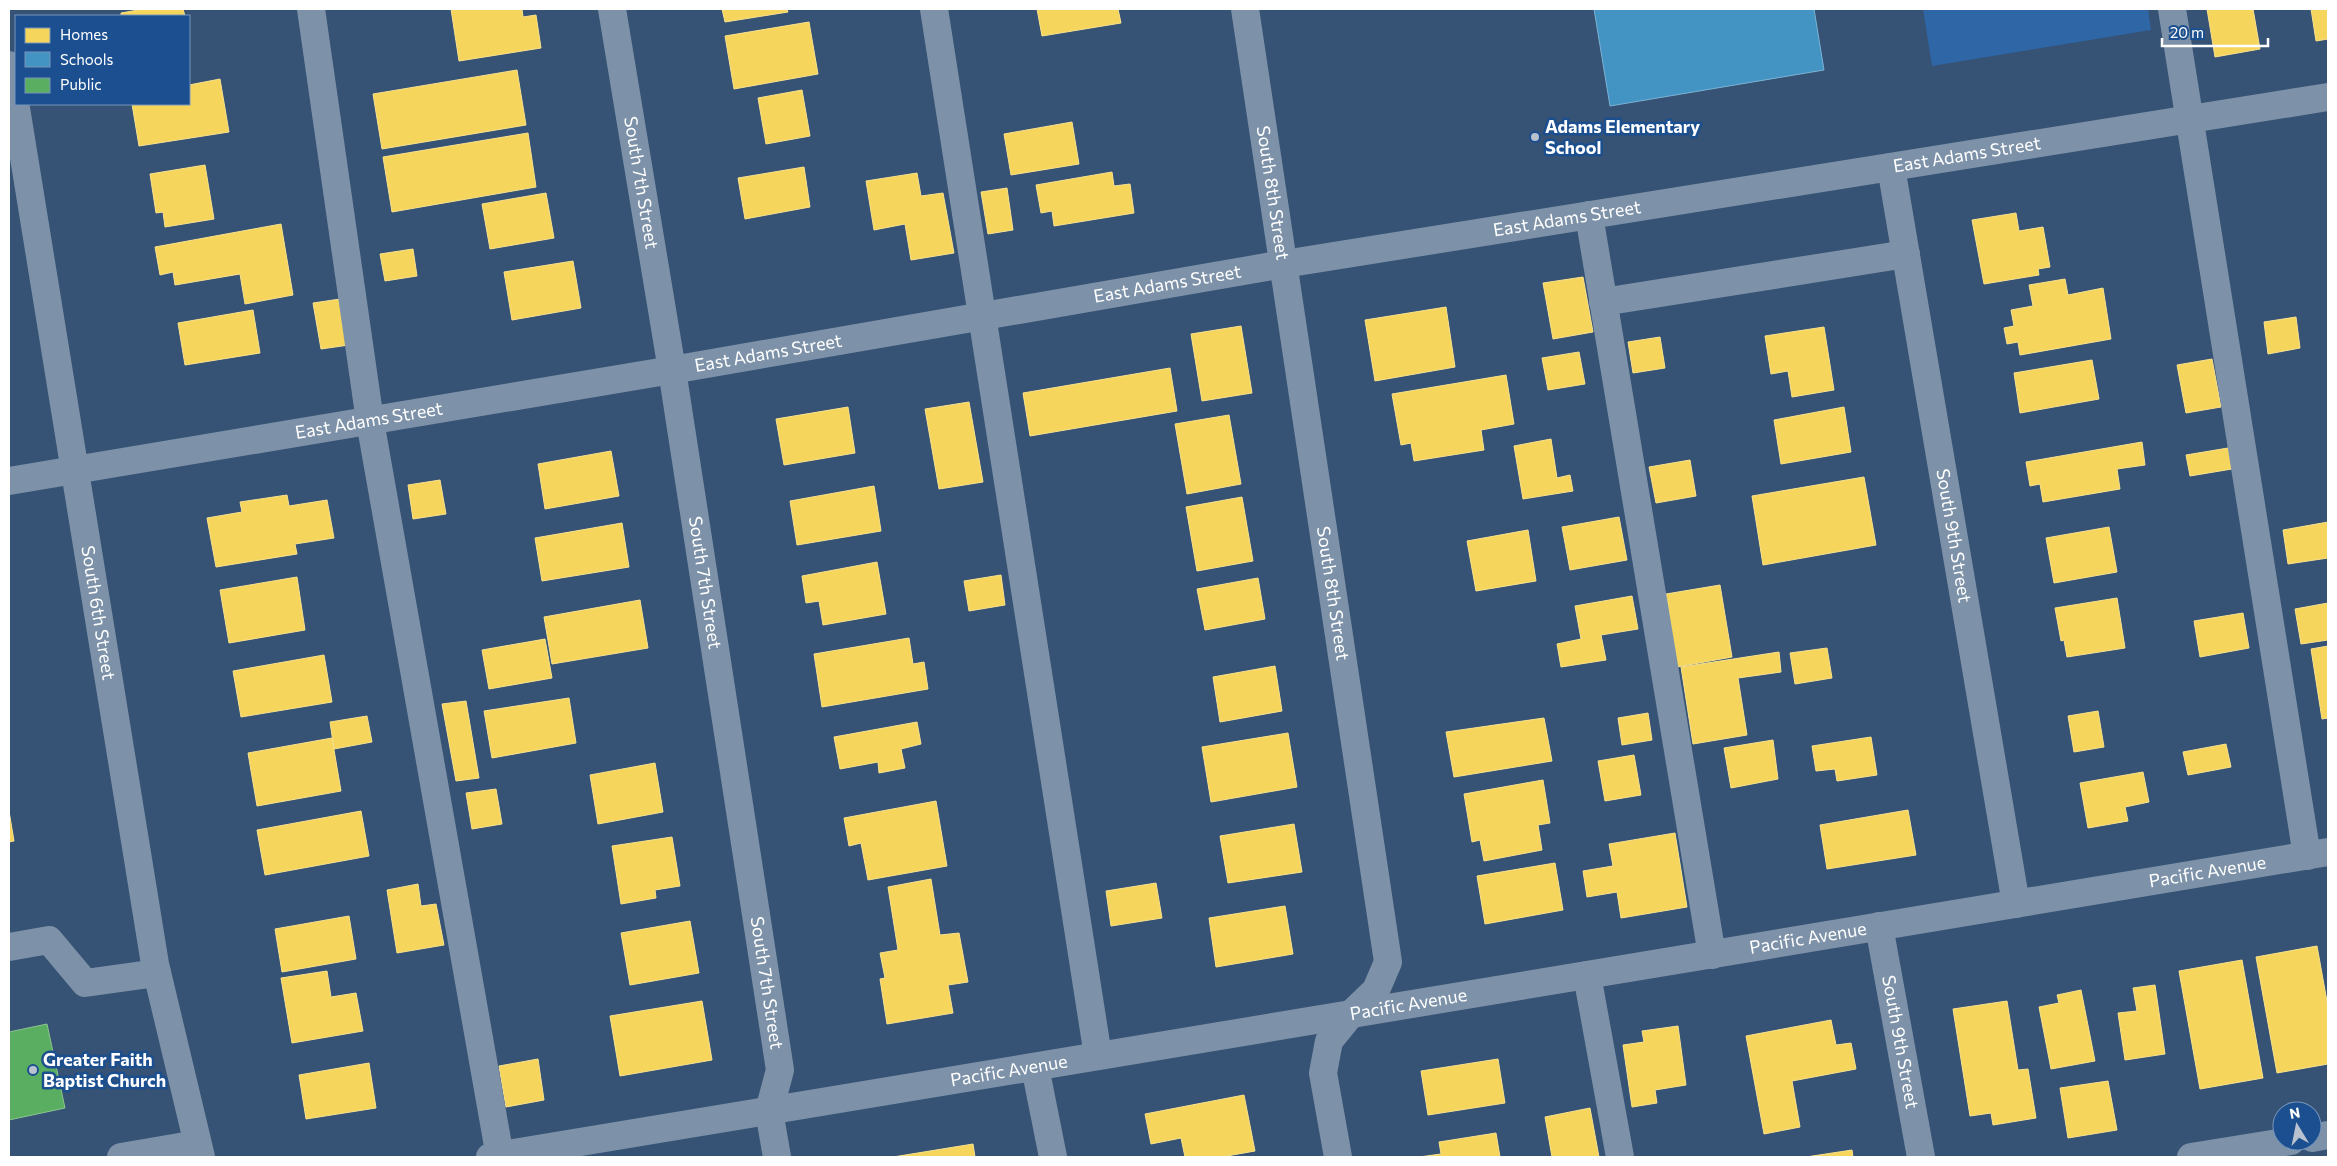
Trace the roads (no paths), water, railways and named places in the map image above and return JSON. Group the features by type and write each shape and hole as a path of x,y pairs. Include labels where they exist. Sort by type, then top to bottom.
{"street":[{"path":"311,9 370,421 496,1157"},
{"name":"South 7th Street","path":"612,9 672,370 780,1070 768,1111 777,1157"},
{"path":"934,9 1098,1056"},
{"name":"South 8th Street","path":"1245,9 1388,962 1376,990 1351,1014 1329,1041 1323,1073 1338,1157"},
{"path":"2172,9 2317,854"},
{"name":"South 6th Street","path":"9,65 15,102"},
{"name":"East Adams Street","path":"9,481 672,370 1284,264 2328,97"},
{"name":"South 6th Street","path":"16,105 157,973 199,1151"},
{"name":"South 9th Street","path":"1891,167 2016,904"},
{"path":"1589,215 1712,954"},
{"path":"1603,302 1906,254"},
{"name":"Pacific Avenue","path":"496,1157 2317,854"},
{"name":"South 9th Street","path":"1880,926 1920,1157"},
{"path":"9,948 49,940 85,983 157,973"},
{"path":"1586,975 1620,1157"},
{"path":"1035,1067 1053,1157"},
{"path":"2191,1157 2272,1144"},
{"path":"121,1157 199,1151"}],"place":[{"name":"Adams Elementary School","path":"1535,137"},
{"name":"Greater Faith Baptist Church","path":"33,1070"}]}
